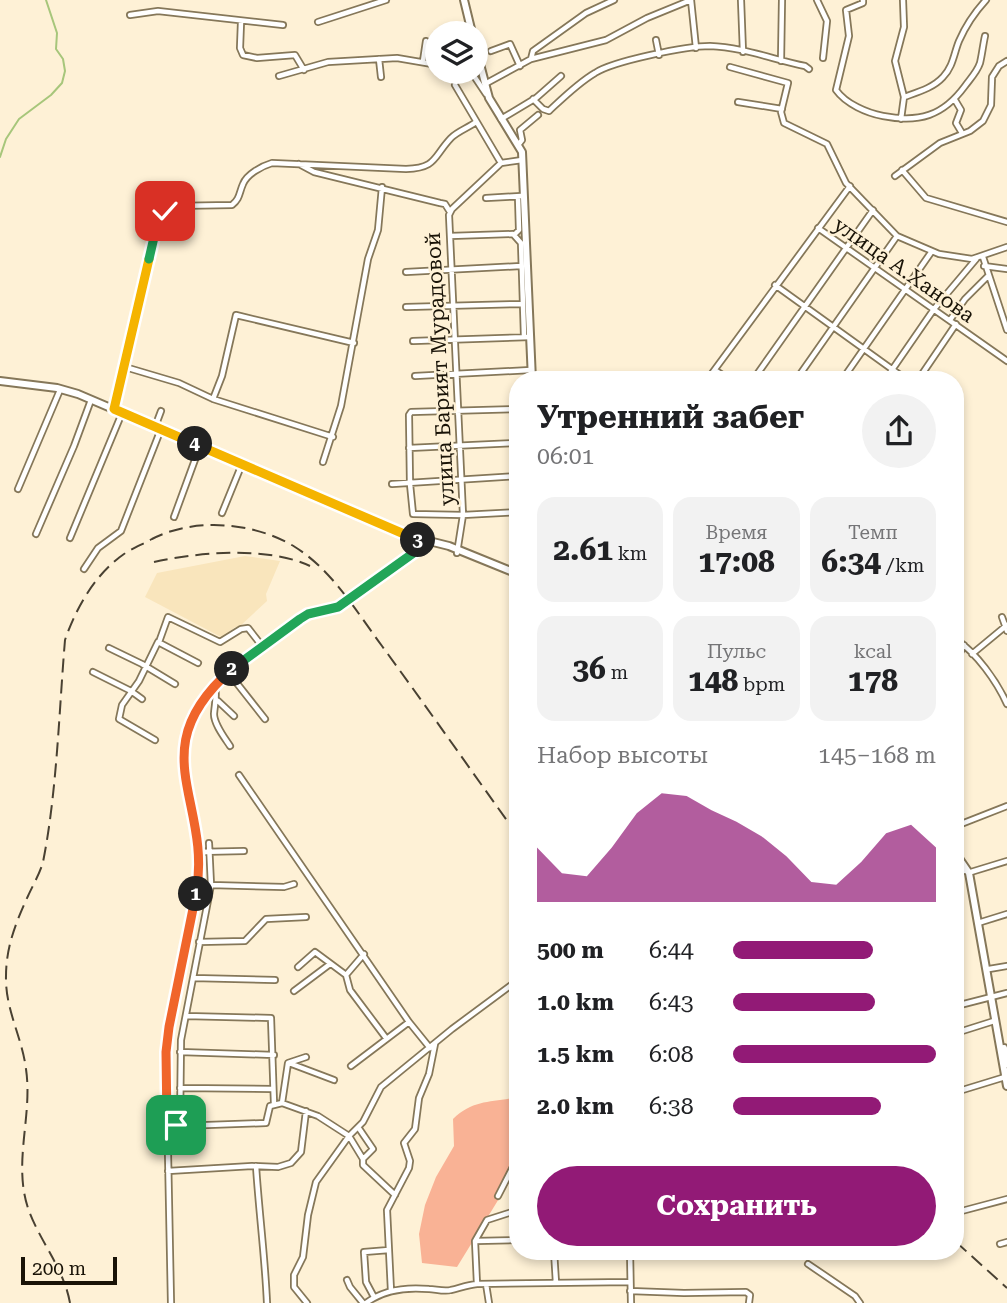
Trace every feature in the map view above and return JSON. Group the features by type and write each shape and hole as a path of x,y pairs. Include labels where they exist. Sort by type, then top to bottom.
{"main road":[{"path":"464,0 469,21"},
{"path":"484,85 500,120 518,145 523,160 521,196 531,370"},
{"path":"0,381 60,390 91,399 413,537 509,572"},
{"path":"964,862 969,871 1007,1063"},
{"path":"964,864 969,871"},
{"path":"978,923 989,969 994,1021 1007,1086"}],"street":[{"path":"318,22 386,0"},
{"path":"531,59 533,51 586,13 614,0"},
{"path":"484,85 531,59 606,40 647,18 691,0 696,48"},
{"path":"741,0 743,52"},
{"path":"782,0 782,61"},
{"path":"817,0 827,22 823,58"},
{"path":"863,0 863,3 846,10 849,36 836,90 842,97 867,112 901,119 932,115 955,100 979,66 985,36"},
{"path":"901,119 904,97 895,61 904,27 903,0"},
{"path":"904,97 932,86 944,76 972,15 986,0"},
{"path":"131,15 158,11 283,25"},
{"path":"241,22 240,48 243,55 257,58 296,55 304,70"},
{"path":"656,40 659,55"},
{"path":"491,51 510,44 520,66"},
{"path":"533,99 549,111 596,72 607,67 711,46 809,69"},
{"path":"279,76 328,62 397,58 423,61 425,48"},
{"path":"379,59 381,77"},
{"path":"895,176 940,143 970,131 988,116 992,77 999,66 1007,61"},
{"path":"730,67 788,83 782,109 784,123 827,144 850,186 897,236 932,251 972,259 1007,247"},
{"path":"500,120 533,99 561,76"},
{"path":"479,84 489,98"},
{"path":"455,85 501,163 523,160"},
{"path":"955,100 960,107 957,123 962,133"},
{"path":"738,102 782,109"},
{"path":"518,145 522,140 520,130 538,115"},
{"path":"114,409 158,220 165,211 173,206 232,205 238,200 244,181 265,165 278,162 416,169 435,161 449,140 476,122"},
{"path":"298,163 314,172 440,202 445,204 450,212"},
{"name":"улица Барият Мурадовой","path":"457,551 463,515 450,212 501,163"},
{"path":"902,170 926,198 1007,222"},
{"path":"715,370 850,186"},
{"path":"323,462 332,437 354,343 368,259 378,230 382,187"},
{"path":"450,236 514,234 519,230 521,196 486,198"},
{"path":"759,371 873,210"},
{"name":"улица А.Ханова","path":"818,229 1007,361"},
{"path":"413,341 527,337 522,304 523,244 514,234"},
{"path":"802,371 897,236"},
{"path":"848,371 932,251"},
{"path":"980,257 1007,330"},
{"path":"892,369 934,309 980,257"},
{"path":"406,272 521,266"},
{"path":"984,266 1007,269"},
{"path":"950,320 965,299 988,276"},
{"path":"775,285 895,371"},
{"path":"406,307 522,304"},
{"path":"213,399 222,376 236,315 354,343"},
{"path":"924,371 956,324"},
{"path":"125,367 178,383 213,399 332,437"},
{"path":"512,371 531,370"},
{"path":"415,376 509,371"},
{"path":"18,489 60,390"},
{"path":"36,534 91,399"},
{"path":"509,409 409,413 413,514 509,512"},
{"path":"84,569 98,548 121,531 158,428 161,411"},
{"path":"70,538 122,413"},
{"path":"409,448 509,443"},
{"path":"174,517 200,446"},
{"path":"222,513 242,464"},
{"path":"392,484 509,477"},
{"path":"171,1303 166,1052 199,879 198,852 184,770 184,746 189,725 199,704 228,672 308,614 338,607 427,542"},
{"path":"155,740 119,719 122,705 159,642 168,617 220,642 241,629 248,628 262,646"},
{"path":"972,654 1006,627 1002,617"},
{"path":"159,642 198,663"},
{"path":"964,645 1000,688 1007,704"},
{"path":"109,648 175,684"},
{"path":"93,672 142,699"},
{"path":"228,672 265,719"},
{"path":"215,684 218,701 215,720 230,746"},
{"path":"218,701 234,716"},
{"path":"239,775 409,1022 430,1048"},
{"path":"964,823 1007,806"},
{"path":"180,1126 180,1052 211,886 209,843"},
{"path":"198,852 244,850"},
{"path":"964,872 1007,861"},
{"path":"211,886 284,887 294,884"},
{"path":"978,923 1007,914"},
{"path":"199,942 245,942 266,919 306,917"},
{"path":"298,967 315,953 346,975"},
{"path":"364,954 346,975 347,986 386,1038"},
{"path":"294,990 330,964"},
{"path":"989,969 1007,966"},
{"path":"193,978 275,980"},
{"path":"307,1303 294,1287 294,1275 303,1257 308,1214 316,1182 358,1127 382,1087 509,987"},
{"path":"964,1004 1007,993"},
{"path":"186,1016 271,1018 274,1104"},
{"path":"964,1030 994,1021"},
{"path":"351,1066 409,1022"},
{"path":"391,1291 387,1210 409,1168 410,1161 404,1143 415,1129 419,1098 429,1074 436,1043"},
{"path":"180,1052 274,1055"},
{"path":"288,1063 306,1057"},
{"path":"288,1063 334,1080"},
{"path":"282,1103 288,1063"},
{"path":"964,1090 1006,1077"},
{"path":"180,1088 272,1089"},
{"path":"167,1124 180,1126 266,1123 270,1106 282,1103 318,1116 349,1136 363,1159 363,1165 395,1195"},
{"path":"167,1171 278,1167 291,1163 300,1152 306,1111"},
{"path":"358,1127 373,1149 363,1159"},
{"path":"256,1166 258,1208 265,1251 267,1303"},
{"path":"498,1196 509,1175"},
{"path":"964,1210 1007,1199"},
{"path":"477,1284 475,1241 487,1220 509,1213"},
{"path":"475,1241 509,1240"},
{"path":"1000,1244 1007,1242"},
{"path":"374,1297 366,1282 364,1252 389,1250"},
{"path":"555,1260 556,1283"},
{"path":"630,1260 631,1303"},
{"path":"808,1264 855,1296 860,1303"},
{"path":"347,1280 364,1303 391,1291 416,1287 450,1291 459,1286 477,1284 630,1282"},
{"path":"486,1284 489,1303"},
{"path":"630,1291 746,1292 750,1295 749,1303"}],"shaded area":[{"path":"245,556 280,561 266,594 267,601 223,638 145,597 157,573"},
{"path":"509,1099 509,1182 457,1267 422,1263 419,1234 425,1205 436,1177 454,1146 453,1119 468,1108"}],"waterway":[{"path":"0,157 6,139 19,119 51,95 62,83 65,71 63,59 56,49 57,33 46,0"}],"railway":[{"path":"70,1303 58,1267 34,1223 24,1193 22,1158 27,1105 26,1069 8,1000 6,965 16,925 43,862 48,835 55,780 65,640 81,604 104,571 134,548 186,527 224,525 243,528 262,532 295,547 321,567 343,592 509,823"},
{"path":"154,562 212,554 254,553 310,566"},
{"path":"964,1249 1007,1288"}],"route":[{"path":"165,211 158,220 114,409 426,544 338,607 308,614 245,658 212,687 199,704 189,725 184,746 184,770 200,859 199,879 166,1052 167,1124 176,1125"}]}
